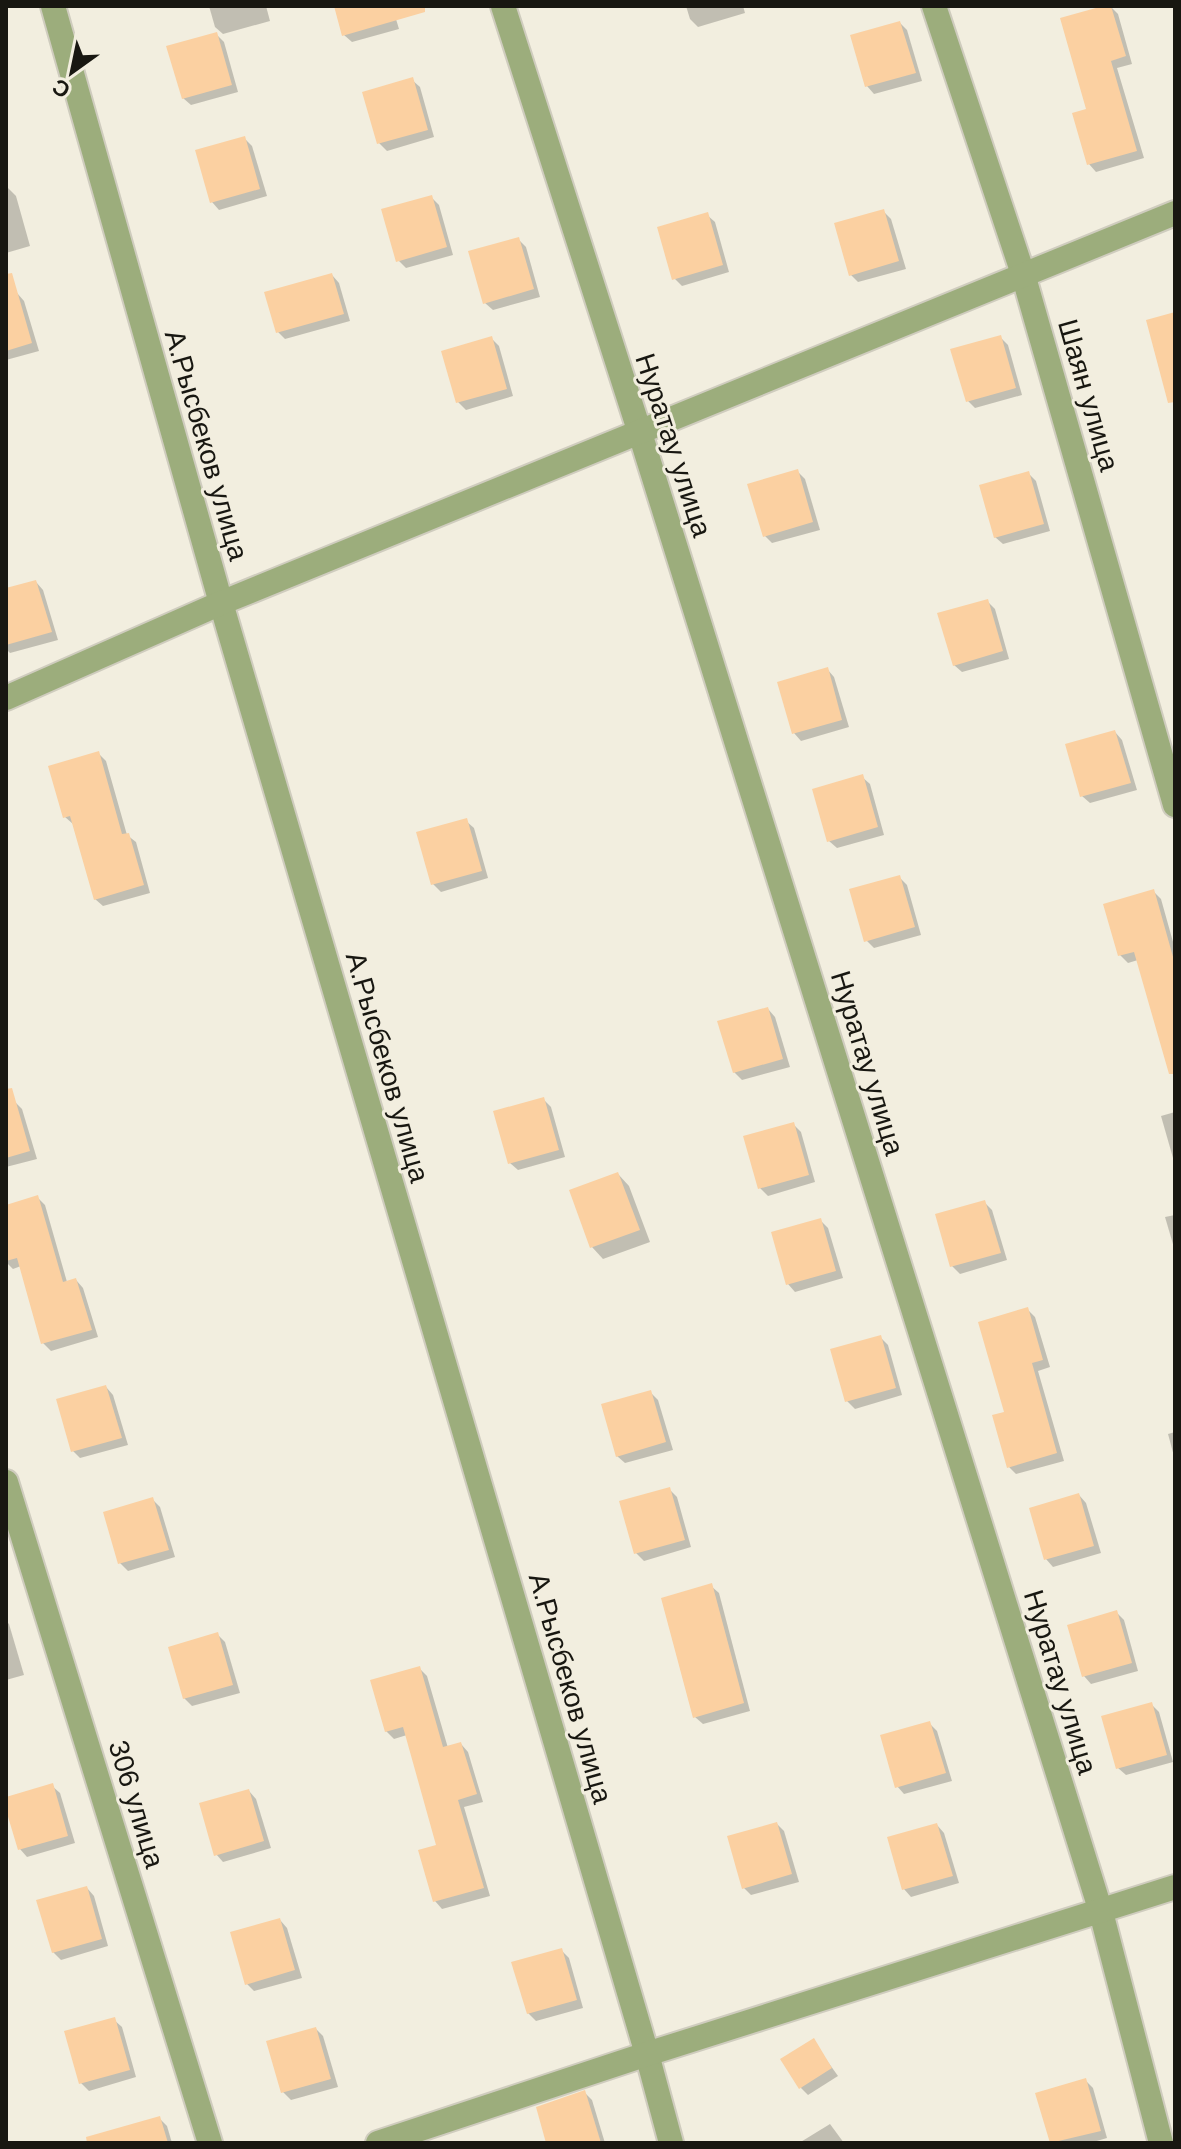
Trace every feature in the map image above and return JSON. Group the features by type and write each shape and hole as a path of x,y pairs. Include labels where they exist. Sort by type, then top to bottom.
{"street":[{"name":"А.Рысбеков улица","path":"53,6 221,603 671,2143"},
{"name":"Нуратау улица","path":"503,6 640,433 1101,1912 1161,2143"},
{"name":"Шаян улица","path":"934,6 1023,274 1175,805"},
{"path":"6,698 221,603 1175,213"},
{"name":"306 улица","path":"6,1482 210,2143"},
{"path":"378,2143 647,2054 1175,1887"}],"building":[{"path":"334,6 425,6 425,12 342,36"},
{"path":"1111,6 1126,56 1111,61 1137,151 1087,165 1072,113 1086,109 1060,18"},
{"path":"900,21 916,73 865,87 850,35"},
{"path":"217,32 232,85 182,99 166,46"},
{"path":"413,77 428,130 377,144 362,92"},
{"path":"245,136 260,189 210,203 195,150"},
{"path":"432,195 447,247 396,262 381,209"},
{"path":"884,209 899,261 849,276 834,223"},
{"path":"708,212 723,265 672,280 657,227"},
{"path":"519,237 534,289 483,304 468,251"},
{"path":"12,273 32,343 6,351 6,274"},
{"path":"332,273 344,314 276,333 264,292"},
{"path":"1175,312 1175,402 1168,403 1146,320"},
{"path":"1001,335 1016,388 966,402 950,349"},
{"path":"492,336 507,389 456,403 441,351"},
{"path":"798,469 813,522 763,537 747,484"},
{"path":"1029,471 1044,524 994,538 979,485"},
{"path":"36,580 52,632 6,645 6,588"},
{"path":"988,599 1003,651 953,666 937,613"},
{"path":"828,667 842,720 792,734 777,682"},
{"path":"1115,730 1131,783 1080,797 1065,744"},
{"path":"99,751 122,834 129,833 144,885 94,900 70,816 63,818 48,766"},
{"path":"863,774 878,827 827,842 812,789"},
{"path":"467,818 482,871 431,885 416,832"},
{"path":"900,875 915,927 864,942 849,889"},
{"path":"1154,889 1175,964 1175,1074 1169,1074 1134,952 1118,956 1103,904"},
{"path":"768,1007 783,1059 733,1073 717,1021"},
{"path":"12,1088 30,1151 6,1158 6,1089"},
{"path":"544,1097 559,1150 508,1164 493,1111"},
{"path":"794,1122 809,1175 758,1189 743,1136"},
{"path":"618,1172 640,1230 590,1248 569,1190"},
{"path":"38,1195 63,1282 76,1278 92,1330 41,1344 17,1258 6,1261 6,1205"},
{"path":"985,1200 1001,1253 950,1267 935,1214"},
{"path":"821,1218 836,1271 786,1285 771,1232"},
{"path":"1028,1307 1043,1360 1032,1363 1057,1453 1007,1468 992,1415 1004,1412 978,1322"},
{"path":"881,1335 896,1388 845,1402 830,1349"},
{"path":"106,1385 122,1438 71,1452 56,1399"},
{"path":"651,1390 666,1442 616,1457 601,1404"},
{"path":"670,1487 685,1540 634,1554 619,1501"},
{"path":"1079,1493 1094,1546 1044,1560 1029,1508"},
{"path":"153,1497 169,1550 118,1564 103,1512"},
{"path":"712,1583 744,1703 693,1718 661,1598"},
{"path":"1117,1610 1132,1663 1082,1677 1067,1625"},
{"path":"218,1632 233,1685 183,1699 168,1647"},
{"path":"420,1666 443,1747 461,1742 477,1794 458,1800 484,1888 433,1902 418,1850 436,1845 403,1727 385,1732 370,1680"},
{"path":"1152,1702 1167,1755 1116,1769 1101,1716"},
{"path":"930,1721 946,1773 895,1788 880,1735"},
{"path":"53,1783 68,1836 18,1850 6,1810 6,1797"},
{"path":"249,1789 264,1841 214,1856 199,1803"},
{"path":"777,1822 792,1874 742,1889 727,1836"},
{"path":"937,1823 953,1876 902,1890 887,1837"},
{"path":"87,1886 102,1939 52,1953 36,1900"},
{"path":"280,1918 295,1970 245,1985 230,1932"},
{"path":"562,1948 577,2000 527,2014 511,1962"},
{"path":"115,2017 130,2070 79,2084 64,2031"},
{"path":"316,2027 331,2079 281,2093 266,2041"},
{"path":"814,2038 832,2068 799,2089 780,2059"},
{"path":"1086,2078 1101,2131 1050,2143 1035,2093"},
{"path":"585,2090 601,2143 546,2143 536,2107"},
{"path":"160,2116 168,2143 87,2143 86,2137"}]}
